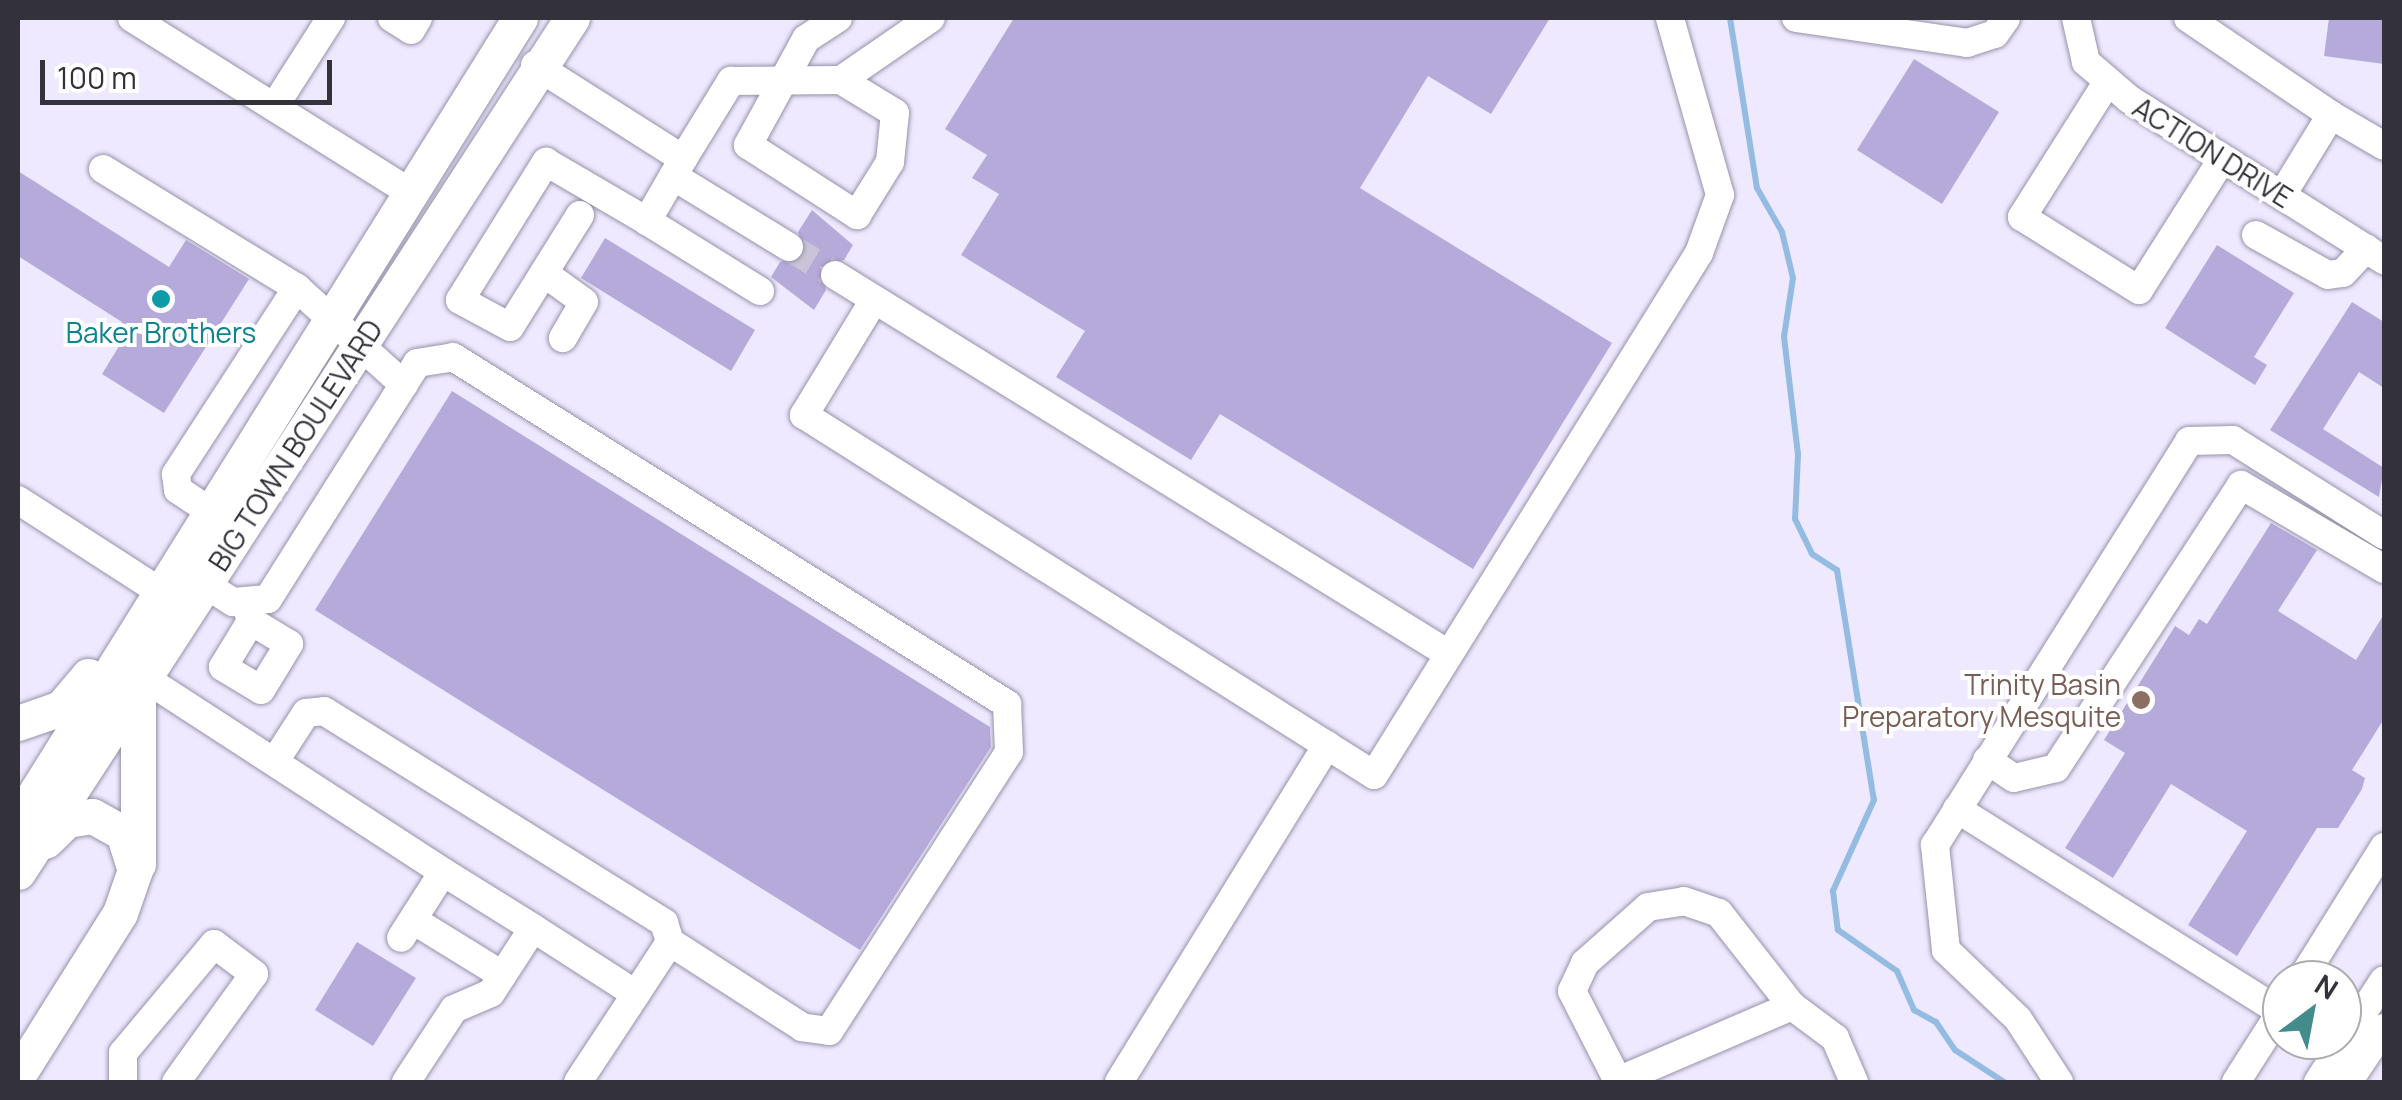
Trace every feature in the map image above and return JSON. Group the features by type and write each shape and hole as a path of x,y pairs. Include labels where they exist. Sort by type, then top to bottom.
{"main road":[{"name":"BIG TOWN BOULEVARD","path":"18,872 360,344 535,65 572,18"},
{"path":"510,29 535,65 590,18"},
{"name":"BIG TOWN BOULEVARD","path":"18,821 406,190 510,29"},
{"path":"18,723 60,708 162,586"},
{"path":"18,1075 120,912 135,870 144,836 140,681"},
{"path":"18,778 18,801"},
{"path":"18,884 54,828 83,816 123,833 135,870"}],"street":[{"path":"132,18 406,190"},
{"path":"274,107 332,18"},
{"path":"392,18 411,30 418,18"},
{"path":"647,220 731,80 789,80 840,80 894,113 890,162 857,215 748,145 789,80 806,40 838,18"},
{"path":"840,80 932,18"},
{"path":"874,300 804,415 1374,775 1699,253 1720,195 1670,18"},
{"path":"1796,18 1967,43 1995,34 2006,18"},
{"name":"ACTION DRIVE","path":"2076,18 2086,62 2108,81 2222,159 2375,254"},
{"path":"2188,18 2331,116 2384,146"},
{"path":"535,65 789,248"},
{"path":"2108,81 2022,217 2139,290 2222,159"},
{"path":"2282,195 2331,116"},
{"path":"580,214 510,327 460,300 546,162 760,291"},
{"path":"103,169 297,288 404,385"},
{"path":"2256,235 2328,275 2343,273 2375,254"},
{"path":"544,273 584,302 563,338"},
{"path":"835,275 1447,654"},
{"path":"208,510 178,490 176,474 297,288"},
{"path":"19,503 162,586 206,584 248,613 268,599 417,363 453,358 1006,704 1009,752 829,1031 802,1027 670,942 664,922 324,712 306,713 275,761"},
{"path":"2059,1082 2018,1019 1946,950 1931,863 1957,810 2188,440 2233,440 2384,535"},
{"path":"1987,760 2014,778 2056,768 2241,485 2384,569"},
{"path":"140,681 275,761 636,994"},
{"path":"1119,1082 1327,745"},
{"path":"1957,810 2262,999"},
{"path":"2314,960 2384,848"},
{"path":"443,872 407,929 502,976"},
{"path":"1792,1006 1616,1082 1572,991 1585,963 1648,907 1684,900 1719,913 1792,1006 1835,1038 1854,1082"},
{"path":"406,1082 454,1009 491,993 533,928"},
{"path":"578,1082 670,942"},
{"path":"122,1082 124,1053 214,944 254,974 176,1082"},
{"path":"2318,1082 2384,980"},
{"path":"2348,1082 2384,1028"},
{"path":"2236,1082 2262,1042"}],"building":[{"path":"1014,18 1550,18 1491,114 1428,76 1360,188 1612,343 1473,569 1220,414 1191,460 1056,377 1085,331 961,255 999,194 972,178 987,155 945,129"},
{"path":"2329,18 2384,18 2384,64 2324,56"},
{"path":"1914,59 1999,112 1942,204 1857,150"},
{"name":"Baker Brothers","path":"18,171 169,267 186,240 249,279 164,413 102,374 124,338 116,332 122,322 18,256"},
{"path":"812,210 853,245 844,260 820,267 826,290 814,310 771,277 780,262 804,255 798,232"},
{"path":"605,238 755,330 731,371 581,278"},
{"path":"2217,245 2294,293 2254,357 2267,365 2255,385 2165,328"},
{"path":"2352,302 2384,322 2384,388 2359,372 2323,429 2384,468 2379,497 2270,430"},
{"path":"452,391 990,727 991,747 860,950 315,610"},
{"path":"2271,523 2317,550 2278,611 2356,660 2384,614 2384,719 2352,770 2365,778 2338,828 2317,828 2237,956 2188,925 2247,831 2171,784 2113,878 2065,848 2125,753 2104,740 2175,626 2189,635 2199,619 2207,624"},
{"path":"357,942 416,978 373,1046 315,1010"}],"waterway":[{"path":"1730,18 1757,188 1782,232 1793,278 1784,337 1798,454 1795,519 1812,554 1837,570 1874,800 1833,891 1838,930 1897,971 1914,1010 1936,1022 1955,1050 2004,1082"}],"tunnel":[{"path":"789,247 835,275"}],"place":[{"name":"Baker Brothers","path":"161,299"},
{"name":"Trinity Basin Preparatory Mesquite","path":"2141,700"}]}
